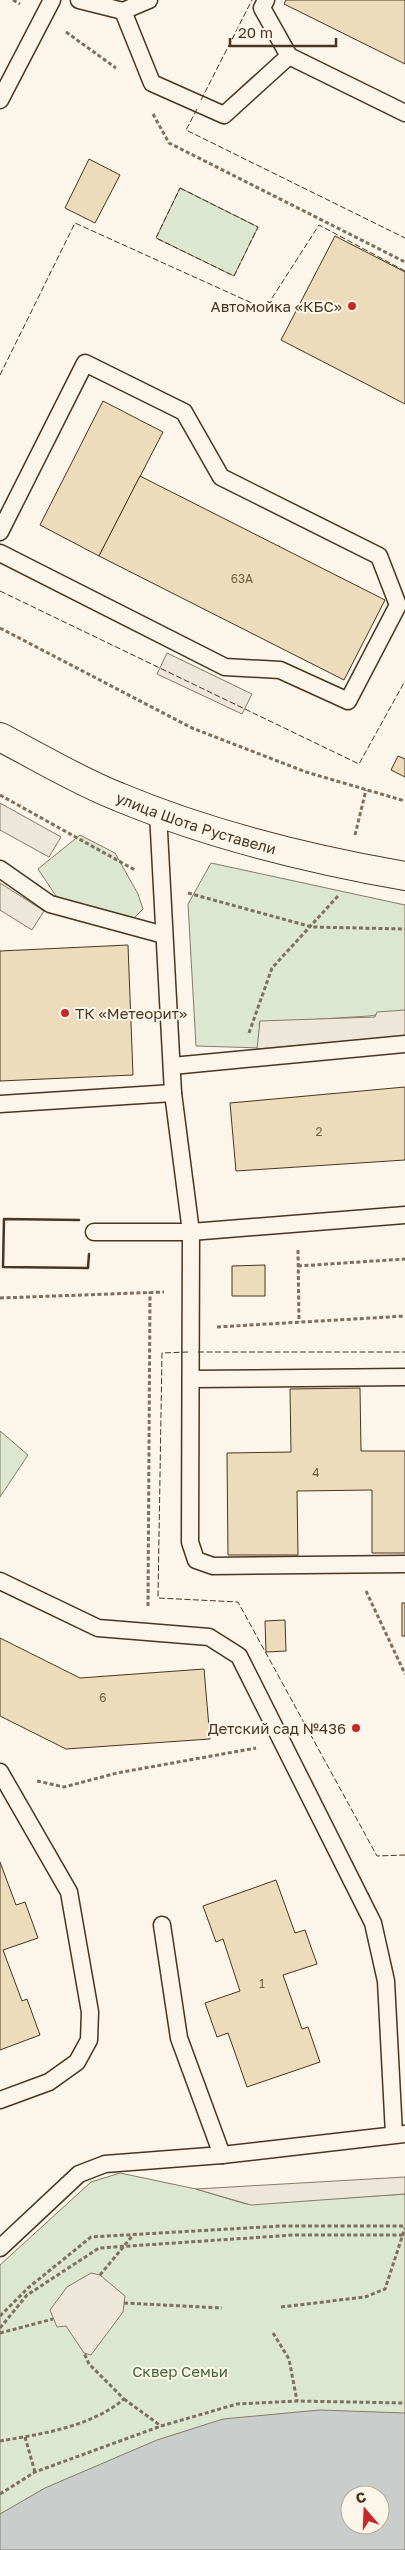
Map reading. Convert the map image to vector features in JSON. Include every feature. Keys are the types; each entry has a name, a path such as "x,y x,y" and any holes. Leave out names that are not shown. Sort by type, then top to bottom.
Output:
{"street":[{"name":"улица Шота Руставели","path":"0,737 117,796 158,813 260,844 348,866 405,876"}],"lane":[{"path":"0,100 52,0"},
{"path":"79,0 123,12 149,0"},
{"path":"266,0 262,8 289,56 405,113"},
{"path":"123,12 152,83 224,115 289,56"},
{"path":"0,532 84,364 184,412 222,477 379,556 398,604 348,701 280,670 225,667 0,553"},
{"path":"158,813 173,1093 191,1232 190,1542 196,1560 213,1566 405,1564"},
{"path":"0,869 50,904 164,935"},
{"path":"172,1066 405,1044"},
{"path":"0,1104 173,1093"},
{"path":"94,1232 191,1232 405,1214"},
{"path":"192,1380 405,1377"},
{"path":"0,1581 98,1628 209,1637 239,1656 373,1922 386,1981 400,2134 222,2155 105,2164 79,2174 0,2248"},
{"path":"0,2100 49,2082 77,2062 89,2040 90,2012 69,1892 1,1774"},
{"path":"162,1925 179,2038 222,2155"}],"path":[{"path":"13,0 43,16 119,70"},
{"path":"152,112 169,143 405,262"},
{"path":"0,628 192,728 306,772 405,801"},
{"path":"240,1061 272,968 340,894 366,790"},
{"path":"0,795 162,885 312,926 405,930"},
{"path":"298,1222 299,1322"},
{"path":"298,1266 405,1259"},
{"path":"0,1298 192,1291"},
{"path":"148,1632 150,1292"},
{"path":"192,1328 405,1316"},
{"path":"353,1565 405,1674"},
{"path":"1,1774 64,1787 116,1774 282,1744"},
{"path":"0,2316 28,2288 91,2237 281,2226 405,2227 404,2235 385,2288 365,2297 281,2307"},
{"path":"100,2275 126,2246 134,2234"},
{"path":"0,2328 27,2295 99,2248 294,2235 404,2235"},
{"path":"124,2303 222,2308"},
{"path":"0,2333 53,2319"},
{"path":"273,2333 289,2358 297,2401"},
{"path":"84,2353 89,2364 124,2399 161,2426"},
{"path":"0,2441 25,2437 92,2420 109,2412 124,2399"},
{"path":"0,2494 35,2472 161,2426 237,2404 297,2401 405,2403"},
{"path":"25,2437 35,2472"}],"green space":[{"path":"180,188 258,227 234,276 156,238"},
{"path":"80,835 115,853 138,894 143,909 134,918 124,919 62,905 38,869"},
{"path":"211,863 405,905 405,1011 369,1016 259,1023 262,1048 196,1046 188,904"},
{"path":"0,1431 28,1455 0,1497"},
{"name":"Сквер Семьи","path":"120,2173 196,2189 246,2204 405,2194 405,2550 0,2550 0,2265 91,2182"}],"shaded area":[{"path":"167,653 252,694 242,714 157,674"},
{"path":"0,803 61,837 49,857 0,830"},
{"path":"0,883 44,911 32,930 0,910"},
{"path":"405,1010 405,1036 257,1049 260,1021 375,1017 377,1012"},
{"path":"405,2177 405,2194 251,2205 196,2189"},
{"path":"91,2273 100,2275 125,2296 123,2312 91,2355 84,2353 66,2326 57,2327 50,2310 67,2287"},
{"path":"320,2410 405,2413 405,2550 0,2550 0,2514 45,2488 157,2440 223,2419"}],"building":[{"path":"286,0 405,0 405,64 284,4"},
{"path":"89,159 120,175 95,223 65,208"},
{"name":"Автомойка «КБС»","path":"335,236 405,272 405,404 281,340"},
{"path":"103,401 163,432 99,556 40,525"},
{"path":"140,476 385,600 344,680 99,556"},
{"path":"398,756 405,759 405,777 391,770"},
{"name":"ТК «Метеорит»","path":"128,945 133,1075 0,1081 0,951"},
{"path":"405,1087 405,1160 236,1171 230,1103"},
{"path":"265,1265 265,1296 232,1296 232,1266"},
{"path":"360,1388 361,1451 405,1451 405,1553 372,1553 372,1490 297,1491 298,1555 228,1555 227,1453 291,1452 290,1389"},
{"path":"402,1603 405,1603 405,1636 402,1636"},
{"path":"285,1620 286,1651 266,1652 265,1621"},
{"path":"0,1638 80,1678 204,1669 210,1739 66,1749 0,1716"},
{"path":"0,1862 16,1905 25,1902 38,1938 3,1950 22,2001 27,1999 40,2035 0,2050"},
{"path":"276,1880 295,1933 305,1930 317,1964 283,1975 302,2029 308,2027 320,2062 247,2087 228,2033 217,2037 205,2003 240,1991 223,1939 216,1942 203,1906"}],"fence":[{"path":"201,100 252,0"},
{"path":"197,109 186,130 405,238"},
{"path":"180,188 258,227 234,276 156,238 180,188"},
{"path":"0,375 75,223 265,309 319,225 405,271"},
{"path":"0,591 359,764 405,681"},
{"path":"188,1352 162,1353 158,1598 238,1602 377,1856 405,1855"},
{"path":"198,1352 405,1352"}],"wall":[{"path":"79,1220 4,1219 3,1267 88,1268 89,1254"}],"place":[{"name":"Автомойка «КБС»","path":"352,306"},
{"name":"ТК «Метеорит»","path":"65,1013"},
{"name":"Детский сад №436","path":"356,1728"}]}
